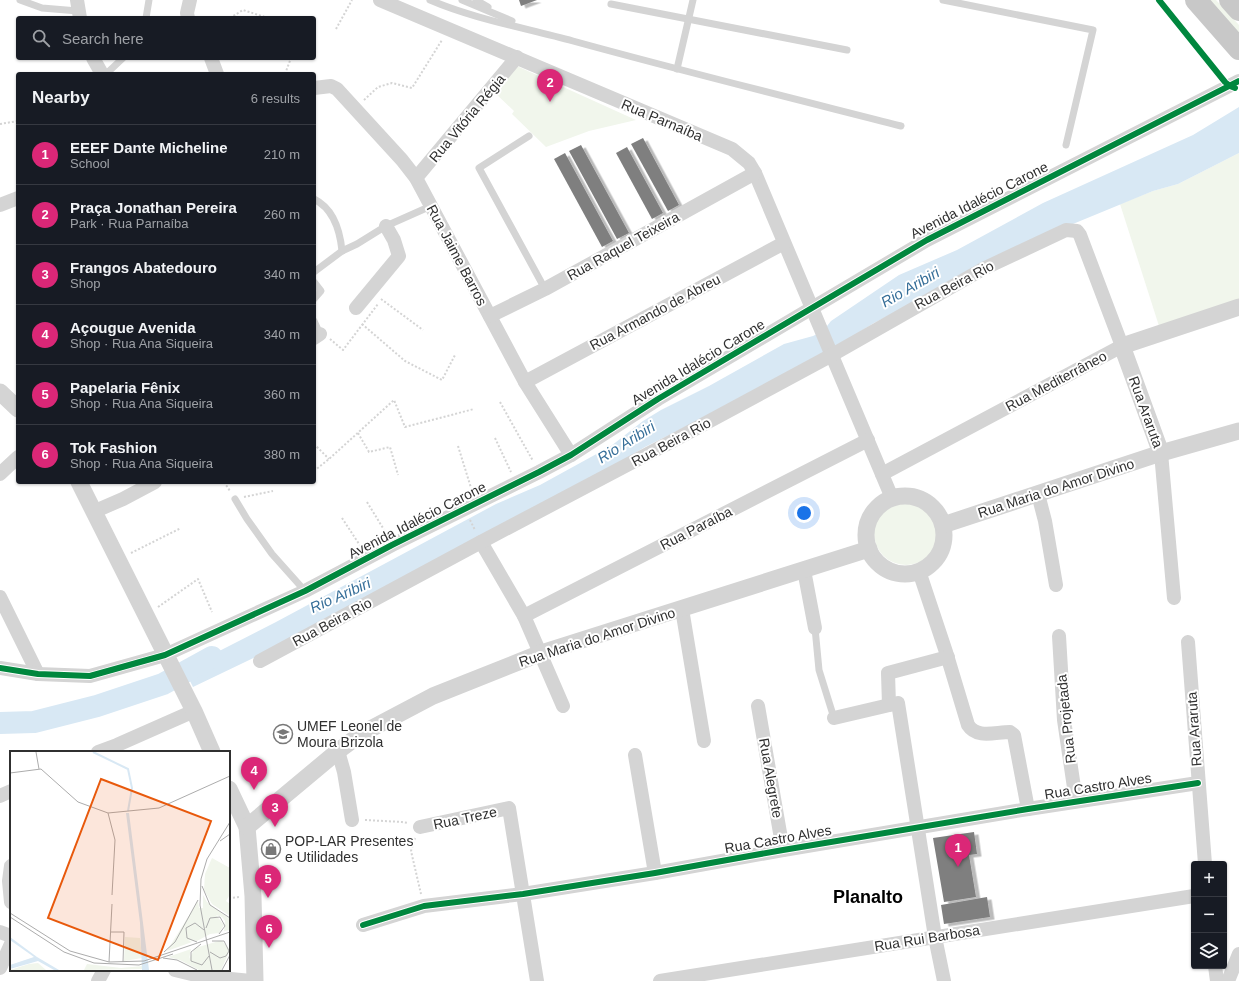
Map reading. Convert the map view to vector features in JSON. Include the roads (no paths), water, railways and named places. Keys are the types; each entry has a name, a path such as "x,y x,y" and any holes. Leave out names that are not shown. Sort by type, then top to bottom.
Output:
{"main road":[{"path":"1183,0 1233,42"},
{"path":"1196,0 1233,42"},
{"path":"1231,0 1239,10"}],"street":[{"path":"188,16 190,0"},
{"name":"Rua Parnaíba","path":"380,0 732,149 749,163 755,173 831,353"},
{"name":"Rua Vitória Régia","path":"416,178 517,57"},
{"path":"94,60 101,72"},
{"path":"212,60 216,72"},
{"name":"Avenida Idalécio Carone","path":"0,668 38,674 90,676 169,662 392,545 472,509 571,455 658,399 927,240 1239,81"},
{"name":"Rua Jaime Barros","path":"316,88 327,86 334,87 402,160 416,178 525,382 571,455"},
{"name":"Rua Raquel Teixeira","path":"490,316 545,288 755,173"},
{"path":"0,205 16,199"},
{"path":"356,308 399,256 394,240 386,226"},
{"name":"Rua Beira Rio","path":"260,661 479,537 680,437 983,269 1066,230 1077,231 1080,235"},
{"name":"Rua Araruta","path":"1080,235 1161,453 1174,598"},
{"name":"Rua Armando de Abreu","path":"525,382 784,242"},
{"name":"Rua Mediterrâneo","path":"882,474 1122,346 1239,307"},
{"path":"831,353 892,498"},
{"path":"0,392 16,407"},
{"name":"Rua Maria do Amor Divino","path":"943,525 1161,453 1239,432"},
{"name":"Rua Paraíba","path":"524,616 868,440"},
{"path":"0,474 16,459"},
{"path":"80,484 194,711 212,751"},
{"path":"93,512 123,499 151,484"},
{"path":"1038,494 1045,521 1056,584"},
{"path":"906,495 920,498 937,512 943,525 944,539 940,553 932,564 919,571 904,574 890,570 877,562 869,549 866,534 870,518 878,506 892,498 906,495"},
{"path":"479,537 524,616 563,706"},
{"name":"Rua Maria do Amor Divino","path":"247,827 338,751 361,734 433,696 541,653 869,549"},
{"path":"804,570 815,628"},
{"path":"919,571 948,657 966,721 973,731 981,734 1010,732 1014,735 1028,809"},
{"path":"0,597 38,674"},
{"path":"682,609 704,741"},
{"name":"Rua Projetada","path":"1059,636 1064,720 1076,801"},
{"name":"Rua Araruta","path":"1188,642 1205,861"},
{"path":"889,705 888,673 948,657"},
{"path":"834,718 898,703 935,937 944,981"},
{"name":"Rua Alegrete","path":"758,706 783,850"},
{"path":"101,751 194,711"},
{"path":"338,751 344,772 352,820"},
{"path":"635,755 655,873"},
{"name":"Rua Castro Alves","path":"363,925 424,906 523,894 1076,801 1198,783"},
{"path":"0,796 10,791"},
{"path":"230,791 247,827 253,896 255,981"},
{"name":"Rua Treze","path":"420,827 509,808 523,894"},
{"path":"10,873 10,891"},
{"path":"523,894 537,981"},
{"name":"Rua Rui Barbosa","path":"660,981 1191,896"},
{"path":"0,932 10,936"},
{"path":"0,968 10,946"},
{"path":"1228,981 1239,954"},
{"path":"1215,969 1217,981"},
{"path":"98,981 103,971"},
{"path":"178,971 198,978 251,981"}],"lane":[{"path":"20,0 42,8 78,10"},
{"path":"146,16 149,0"},
{"path":"430,0 453,10 901,126"},
{"path":"462,0 535,30"},
{"path":"476,0 535,30"},
{"path":"677,69 693,0"},
{"path":"943,0 1093,30 1066,145"},
{"path":"611,4 847,50"},
{"path":"108,72 121,60"},
{"path":"529,136 479,168 545,288"},
{"path":"316,200 325,206 332,216 339,232 342,250"},
{"path":"316,270 342,250 358,244 386,226 431,206"},
{"path":"316,285 320,292 316,297"},
{"path":"235,499 247,519 272,554 305,591"},
{"path":"815,628 819,670 834,718"}],"water":[{"name":"Rio Aribiri","path":"1239,107 1239,153 1178,184 1153,191 1051,233 874,323 843,342 693,423 645,447 613,466 293,639 193,687 184,669 276,622 496,504 540,485 611,446 643,421 661,410 709,386 784,344 813,336 823,331 831,321 899,275 957,250 1043,203 1193,135"}],"waterway":[{"name":"Rio Aribiri","path":"0,723 34,722 97,706 163,684 212,657"}],"place":[{"name":"Praça Jonathan Pereira","path":"550,102"},
{"name":"UMEF Leonel de Moura Brizola","path":"283,734"},
{"name":"Açougue Avenida","path":"254,790"},
{"name":"Frangos Abatedouro","path":"275,827"},
{"name":"POP-LAR Presentes e Utilidades","path":"271,849"},
{"name":"EEEF Dante Micheline","path":"958,867"},
{"name":"Papelaria Fênix","path":"268,898"},
{"name":"Tok Fashion","path":"269,948"}],"district":[{"name":"Planalto","path":"868,897"}]}
